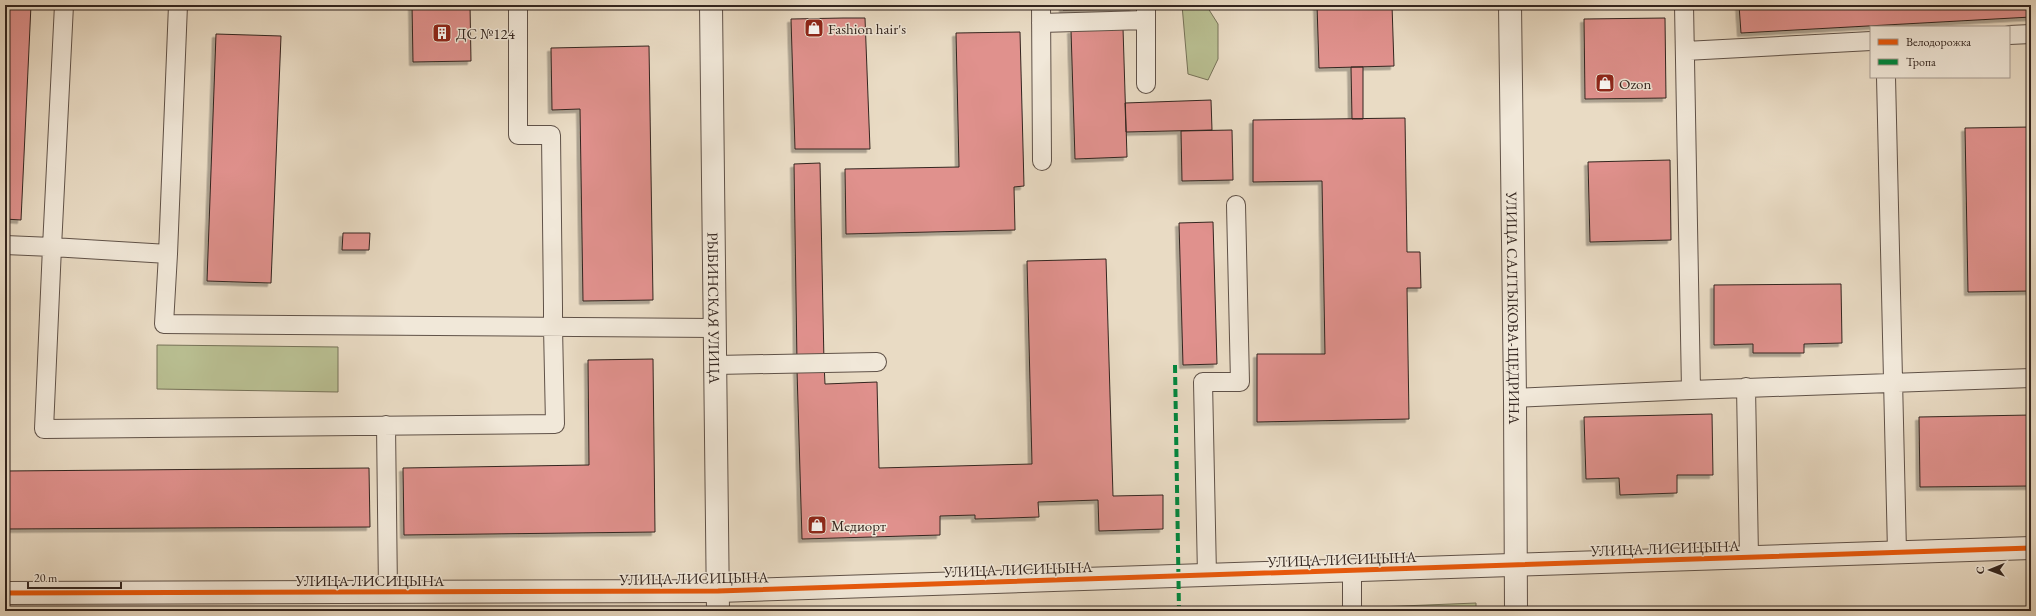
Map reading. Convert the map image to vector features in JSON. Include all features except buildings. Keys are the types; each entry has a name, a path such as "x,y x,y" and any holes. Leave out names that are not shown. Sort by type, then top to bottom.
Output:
{"street":[{"name":"РЫБИНСКАЯ УЛИЦА","path":"711,5 718,601"},
{"name":"УЛИЦА САЛТЫКОВА-ЩЕДРИНА","path":"1510,5 1516,611"},
{"name":"УЛИЦА ЛИСИЦЫНА","path":"5,593 388,592 718,601 1207,575 2031,548"}],"lane":[{"path":"64,5 44,429 555,424 550,135 518,135 518,5"},
{"path":"178,5 164,324 715,328"},
{"path":"1041,5 1042,161"},
{"path":"1684,5 1691,390"},
{"path":"1041,23 1146,12 1146,84"},
{"path":"2010,35 2031,34"},
{"path":"1685,51 1870,42"},
{"path":"1886,78 1897,552"},
{"path":"1207,575 1203,382 1240,382 1236,205"},
{"path":"5,246 52,247 168,254"},
{"path":"716,365 877,362"},
{"path":"1515,398 1746,387 1893,384 2031,378"},
{"path":"1746,387 1749,557"},
{"path":"386,425 388,592"},
{"path":"1352,570 1352,611"}],"green space":[{"path":"1182,5 1206,5 1218,24 1218,59 1208,80 1188,74"},
{"path":"157,345 338,347 338,392 157,389"},
{"path":"1476,603 1476,611 1377,611 1377,607"}],"marked path":[{"path":"1175,365 1179,611"}],"cycle path":[{"path":"5,593 718,591 2031,548"}],"place":[{"name":"Fashion hair's","path":"814,28"},
{"name":"ДС №124","path":"442,33"},
{"name":"Ozon","path":"1605,83"},
{"name":"Медиорт","path":"817,525"}]}
